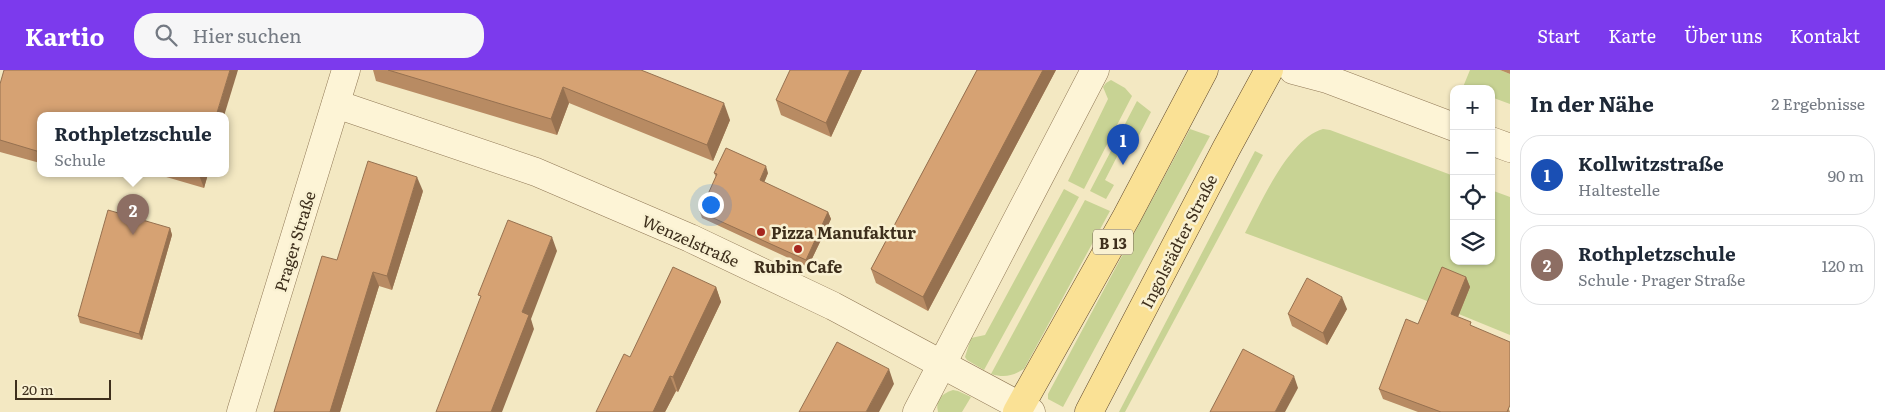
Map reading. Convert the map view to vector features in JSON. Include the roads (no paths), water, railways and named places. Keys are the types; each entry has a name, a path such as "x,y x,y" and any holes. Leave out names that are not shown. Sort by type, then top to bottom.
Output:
{"main road":[{"name":"B 13","path":"1023,410 1204,70"},
{"name":"Ingolstädter Straße","path":"1089,412 1269,70"}],"street":[{"name":"Prager Straße","path":"241,412 346,70"},
{"path":"918,412 1095,70"},
{"path":"1293,70 1328,79 1450,125"},
{"name":"Wenzelstraße","path":"336,104 536,172 644,219 833,306 943,364 1023,410"},
{"path":"1495,142 1510,148"}],"place":[{"name":"Kollwitzstraße","path":"1123,165"},
{"name":"Pizza Manufaktur","path":"761,232"},
{"name":"Rothpletzschule","path":"133,235"},
{"name":"Rubin Cafe","path":"798,249"}]}
